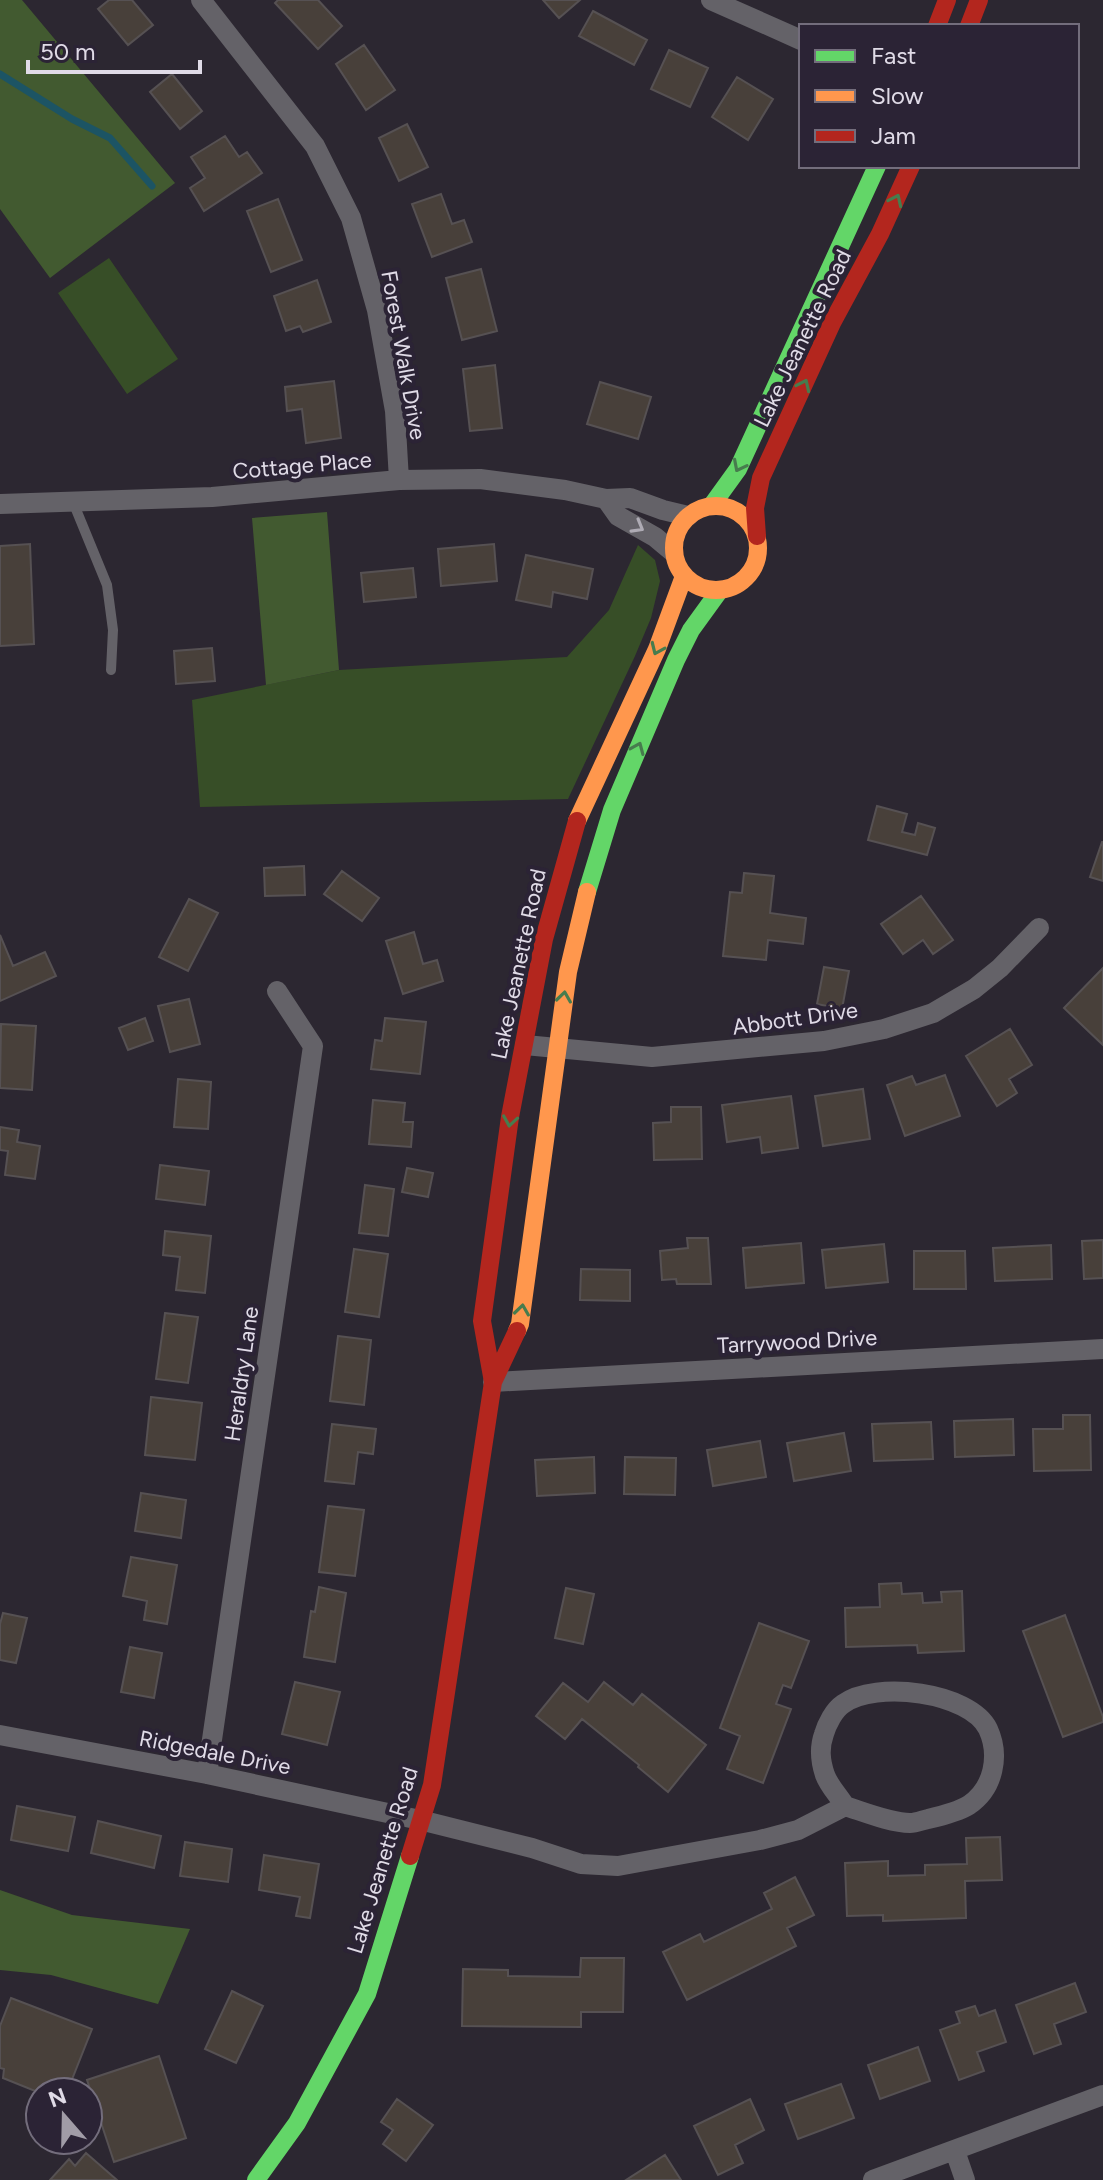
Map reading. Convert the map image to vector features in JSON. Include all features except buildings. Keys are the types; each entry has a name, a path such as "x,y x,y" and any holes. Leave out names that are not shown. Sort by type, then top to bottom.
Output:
{"street":[{"name":"Forest Walk Drive","path":"201,0 315,146 351,218 377,310 395,411 399,480"},
{"path":"711,0 799,39"},
{"path":"938,24 947,0"},
{"path":"970,24 979,0"},
{"name":"Lake Jeanette Road","path":"712,505 738,469 876,168"},
{"name":"Lake Jeanette Road","path":"757,536 755,508 761,478 832,323 880,234 910,168"},
{"name":"Cottage Place","path":"0,504 212,497 399,480 480,479 565,490 606,499 630,498 688,516"},
{"name":"Cottage Place","path":"606,499 618,516 635,524 673,552"},
{"path":"712,505 740,513 751,523 757,536 755,565 735,586 720,590 707,590 694,585 676,565 673,552 679,526 699,509 712,505"},
{"name":"Lake Jeanette Road","path":"493,1382 482,1321 510,1117 544,939 578,818 657,649 684,576"},
{"name":"Lake Jeanette Road","path":"256,2180 297,2123 367,1994 432,1785 493,1382 520,1324 569,968 588,888 612,810 681,650 691,630 720,590"},
{"name":"Abbott Drive","path":"525,1045 652,1057 824,1041 884,1029 933,1013 974,989 1000,968 1039,928"},
{"name":"Heraldry Lane","path":"207,1774 313,1046 277,991"},
{"name":"Tarrywood Drive","path":"493,1382 1103,1349"},
{"path":"905,1691 948,1700 976,1713 986,1725 994,1743 995,1766 985,1789 969,1805 938,1817 910,1823 845,1806 826,1777 819,1748 827,1723 843,1704 869,1693 905,1691"},
{"name":"Ridgedale Drive","path":"0,1735 207,1774 420,1820 532,1848 581,1864 618,1866 760,1840 798,1830 845,1806"},
{"path":"873,2180 1103,2095"},
{"path":"955,2151 965,2180"}],"lane":[{"path":"73,502 107,585 113,630 111,670"}],"green space":[{"path":"0,0 22,0 175,183 50,278 0,209"},
{"path":"109,258 178,359 127,394 58,293"},
{"path":"327,512 339,670 266,685 252,518"},
{"path":"638,545 655,560 660,581 651,618 568,799 200,807 192,700 339,670 567,657 609,610"},
{"path":"0,1890 72,1915 190,1929 158,2004 51,1975 0,1970"}],"waterway":[{"path":"0,74 72,119 110,138 152,186"}],"traffic: fast":[{"path":"712,505 738,469 876,168"},
{"path":"587,892 612,810 676,660 691,630 720,590"},
{"path":"256,2180 297,2123 367,1994 410,1856"}],"traffic: slow":[{"path":"708,506 724,506 740,513 751,524 758,548 755,564 746,578 724,590 708,590 692,583 681,572 674,556 674,540 681,524 692,513 708,506"},
{"path":"577,821 657,649 684,576"},
{"path":"517,1331 568,972 587,892"}],"traffic: jam":[{"path":"938,24 947,0"},
{"path":"970,24 979,0"},
{"path":"757,536 755,508 761,478 832,323 880,234 910,168"},
{"path":"493,1382 482,1321 510,1117 544,939 577,821"},
{"path":"410,1856 432,1785 493,1382 517,1331"}]}
